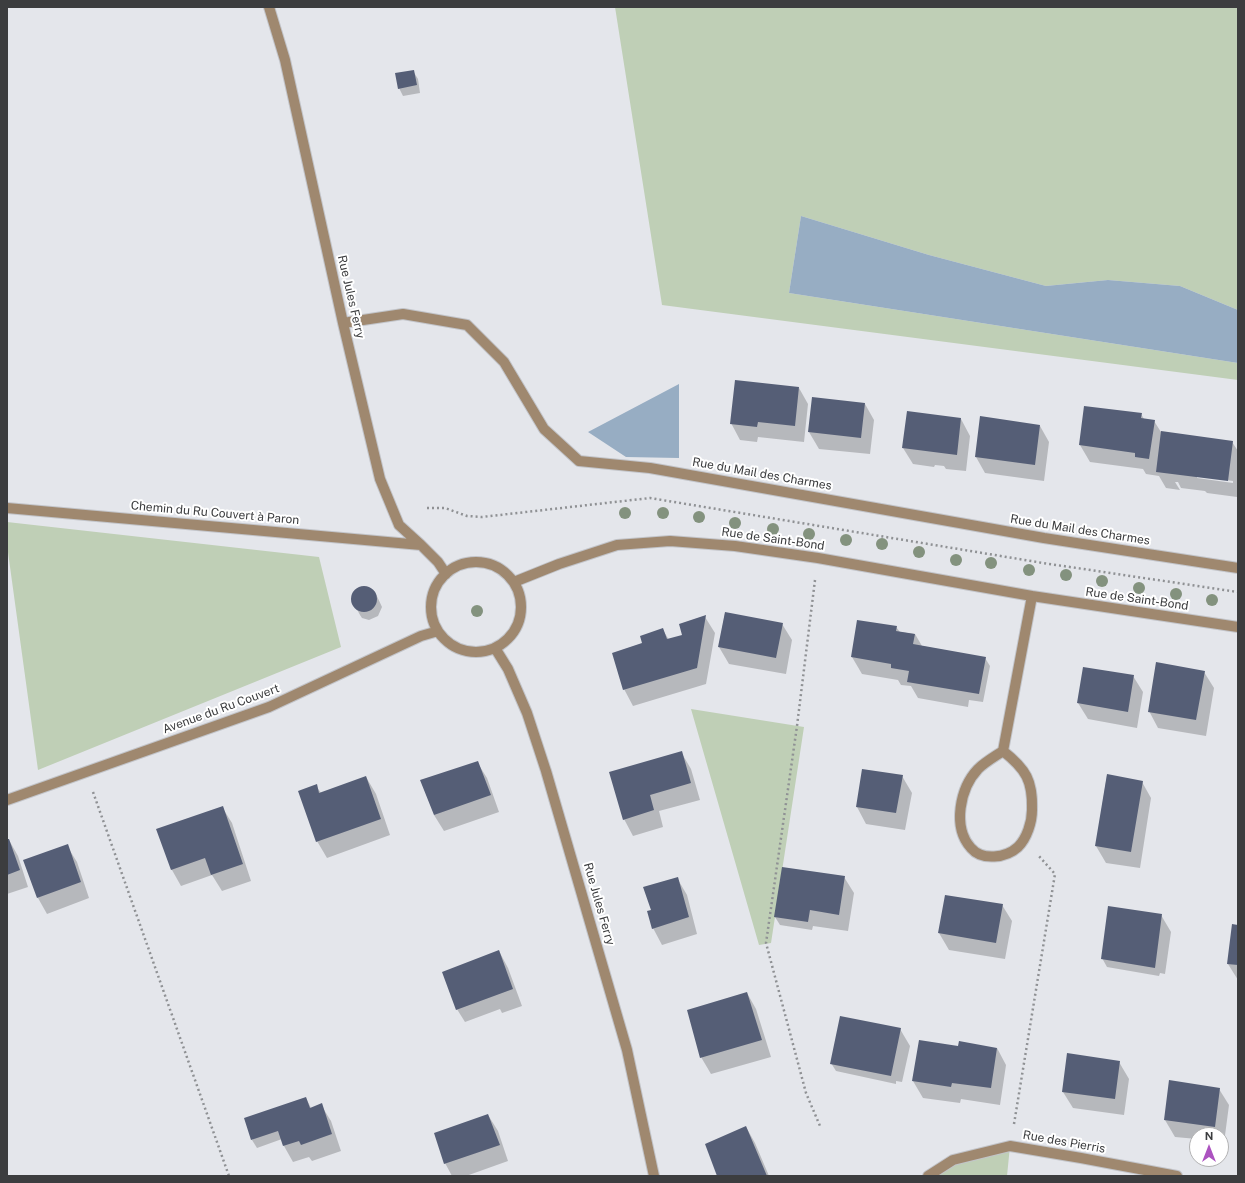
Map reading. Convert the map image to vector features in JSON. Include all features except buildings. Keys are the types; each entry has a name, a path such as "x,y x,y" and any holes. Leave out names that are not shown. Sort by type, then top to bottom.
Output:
{"street":[{"name":"Rue Jules Ferry","path":"269,7 285,60 343,323 380,480 399,526 438,562 446,574"},
{"name":"Rue du Mail des Charmes","path":"343,323 403,314 467,325 504,362 544,429 579,461 650,468 1044,538 1238,568"},
{"name":"Chemin du Ru Couvert à Paron","path":"7,508 421,545"},
{"name":"Rue de Saint-Bond","path":"514,582 559,564 617,545 670,542 735,546 818,558 1032,596 1238,627"},
{"path":"474,562 490,564 504,571 514,582 520,596 521,612 517,627 508,639 495,648 483,652 470,652 457,648 447,641 438,631 433,620 431,608 432,595 437,583 446,574 459,565 474,562"},
{"path":"1002,751 1017,762 1028,778 1033,800 1032,816 1028,831 1018,847 1003,855 980,855 971,848 965,839 961,827 960,810 964,792 970,780 978,769 1002,751 1032,596"},
{"name":"Avenue du Ru Couvert","path":"7,800 269,707 421,636 438,631"},
{"name":"Rue Jules Ferry","path":"495,648 508,669 527,713 546,771 627,1050 654,1176"},
{"name":"Rue des Pierris","path":"928,1176 953,1160 1010,1146 1176,1176"}],"path":[{"path":"427,508 445,508 467,516 482,517 650,498 1043,563 1238,592"},
{"path":"818,558 797,726 766,943 806,1092 820,1126"},
{"path":"86,772 229,1176"},
{"path":"1010,1146 1055,874 1024,837"}],"green space":[{"path":"615,7 1238,7 1238,310 1180,286 1108,280 1046,286 929,255 801,216 789,293 1238,363 1238,380 662,305"},
{"path":"7,522 319,557 341,647 38,770 7,545"},
{"path":"691,709 804,727 771,943 759,945"},
{"path":"1010,1146 1007,1176 928,1176 953,1160"}],"water":[{"path":"801,216 929,255 1046,286 1108,280 1180,286 1238,310 1238,363 789,293"},
{"path":"679,384 679,458 626,457 588,432"}]}
